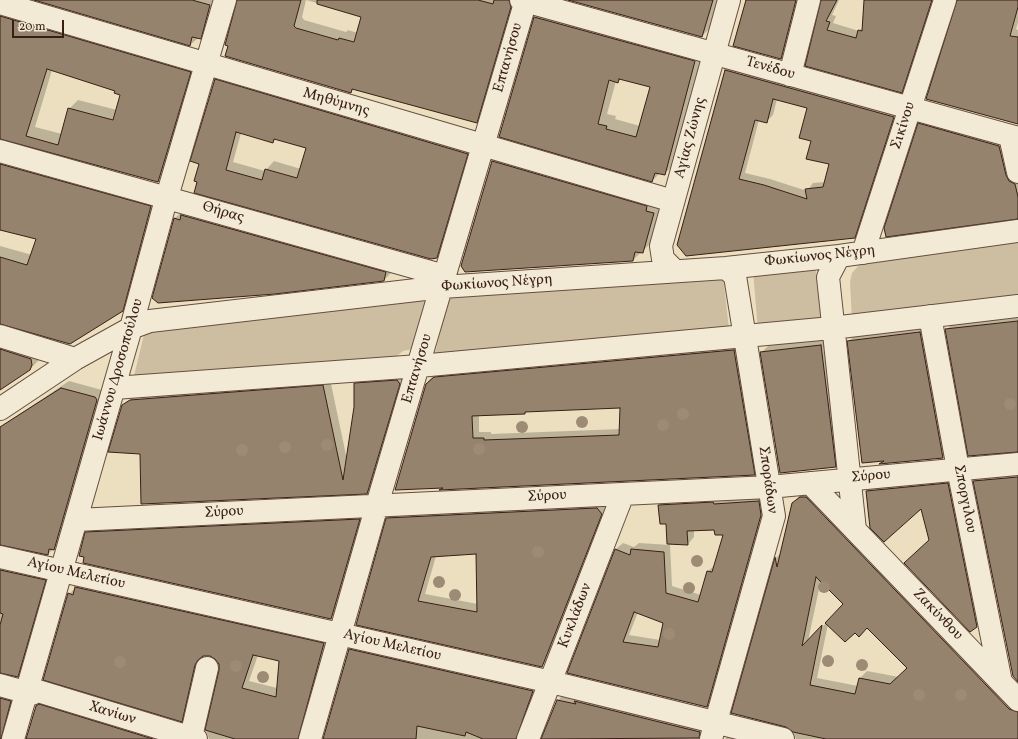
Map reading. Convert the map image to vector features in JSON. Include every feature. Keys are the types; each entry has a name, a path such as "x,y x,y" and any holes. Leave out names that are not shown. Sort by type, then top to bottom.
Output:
{"street":[{"name":"Ιωάννου Δροσοπούλου","path":"13,739 29,692 61,571 225,0"},
{"name":"Τενέδου","path":"524,0 1014,137"},
{"name":"Επτανήσου","path":"310,739 377,505 444,282 524,0"},
{"name":"Αγίας Ζώνης","path":"675,271 663,259 661,246 729,0"},
{"path":"790,75 809,0"},
{"name":"Σικίνου","path":"863,253 945,0"},
{"name":"Μηθύμνης","path":"0,3 206,65 673,201"},
{"path":"1014,137 1018,172"},
{"name":"Θήρας","path":"0,151 167,198 444,282"},
{"name":"Φωκίωνος Νέγρη","path":"0,409 75,359 131,328 150,321 444,282 726,268 863,253 1018,231"},
{"path":"839,256 828,277 832,328 855,530"},
{"name":"Σποράδων","path":"714,732 774,516 735,276 726,268"},
{"path":"114,388 419,366 832,328 1018,306"},
{"name":"Σποργιλου","path":"930,316 958,469 1001,682"},
{"path":"0,336 75,359"},
{"name":"Σύρου","path":"76,520 769,487 1018,464"},
{"name":"Ζακύνθου","path":"810,483 1018,700"},
{"name":"Κυκλάδων","path":"528,739 623,494"},
{"name":"Αγίου Μελετίου","path":"0,557 551,682 714,732 783,739"},
{"path":"193,738 208,668"},
{"name":"Χανίων","path":"0,685 29,692 163,734 193,738"}],"shaded area":[{"path":"1018,238 1018,300 852,321 850,282 852,273 859,265 874,256"},
{"path":"815,264 822,325 758,331 753,271"},
{"path":"723,276 729,329 434,357 450,294"},
{"path":"431,293 413,349 403,351 393,359 133,380 147,322"}],"building":[{"path":"34,0 192,0 210,5 201,39 192,37 190,46"},
{"path":"237,0 301,0 294,26 296,28 338,40 339,38 354,42 361,17 317,4 317,0 478,0 493,4 494,0 509,0 511,7 477,123 352,89 351,93 225,56 228,46 225,45"},
{"path":"568,0 713,0 702,37"},
{"path":"746,0 796,0 781,59 733,46"},
{"path":"821,0 837,0 826,21 830,22 827,30 856,38 858,30 862,31 864,0 932,0 902,93 805,66"},
{"path":"957,0 1018,0 1018,7 1010,36 1018,37 1018,124 926,99"},
{"path":"0,16 191,72 158,182 0,139","holes":["47,69 115,91 114,93 120,95 113,120 68,108 58,145 26,136"]},
{"path":"534,17 695,61 665,175 655,173 652,182 499,137","holes":["619,79 650,87 636,137 606,129 607,126 598,124 609,80 618,83"]},
{"path":"725,70 894,117 855,238 686,256 677,245","holes":["773,99 807,108 799,138 811,141 806,159 829,164 823,187 805,189 807,199 764,185 739,179 755,120 767,123"]},
{"path":"215,79 468,154 437,258 431,259 194,193 197,182 194,181 199,164 190,161","holes":["236,132 273,143 274,139 306,148 297,178 265,169 262,180 226,170"]},
{"path":"918,123 999,146 1006,175 1009,181 1015,184 1018,197 1018,219 886,237 884,228"},
{"path":"492,161 647,206 646,211 654,213 643,253 635,252 633,261 465,272 461,266"},
{"path":"0,164 151,206 123,311 70,344 0,324 0,257 27,265 36,239 0,230"},
{"path":"181,215 386,272 384,281 275,294 158,303 152,298 174,218 180,220"},
{"path":"1018,321 1018,452 968,456 945,329"},
{"path":"920,332 943,458 879,464 884,461 862,463 847,341"},
{"path":"821,345 836,467 780,473 760,352"},
{"path":"0,349 31,359 32,365 30,370 0,390"},
{"path":"734,350 755,475 439,490 443,488 395,490 426,384 434,377","holes":["620,408 619,435 484,440 484,438 473,438 472,416"]},
{"path":"397,380 400,384 367,494 141,504 140,454 108,452 122,405 130,400 323,385 343,480 354,407 354,383"},
{"path":"61,388 95,397 97,400 54,550 49,549 48,555 0,545 0,427"},
{"path":"1018,477 1018,682 1013,676 973,481"},
{"path":"948,483 977,627 970,632 904,563 929,540 921,509 884,542 870,528 866,491"},
{"path":"800,497 806,497 1009,709 1018,712 1018,739 826,739 793,732 786,727 731,713 775,557 777,567 792,503","holes":["816,577 843,604 825,623 845,642 855,633 859,637 867,628 907,668 890,684 859,678 855,694 810,685 822,625 802,646"]},
{"path":"759,501 761,515 707,707 567,673 615,549 630,555 631,549 664,552 666,593 698,602 707,571 712,572 723,535 715,535 714,530 687,531 688,545 667,544 666,524 660,524 658,505 713,502 714,504","holes":["634,612 663,623 658,647 623,642"]},
{"path":"597,508 602,514 542,667 356,625 386,518","holes":["476,554 477,612 418,601 431,557"]},
{"path":"360,519 331,619 83,563 84,557 79,556 85,532"},
{"path":"0,570 46,580 18,677 0,673 0,625 3,614 0,613"},
{"path":"75,587 324,643 298,739 235,739 205,730 219,670 219,664 210,656 203,656 195,665 182,722 43,680 68,593 73,595","holes":["253,655 279,661 276,697 242,688"]},
{"path":"349,649 533,691 516,739 483,739 466,732 465,736 417,726 416,739 323,739"},
{"path":"0,698 11,701 1,739 0,739"},
{"path":"557,700 576,704 574,701 700,732 699,738 541,739"},
{"path":"39,704 153,739 26,739 36,706"}]}
